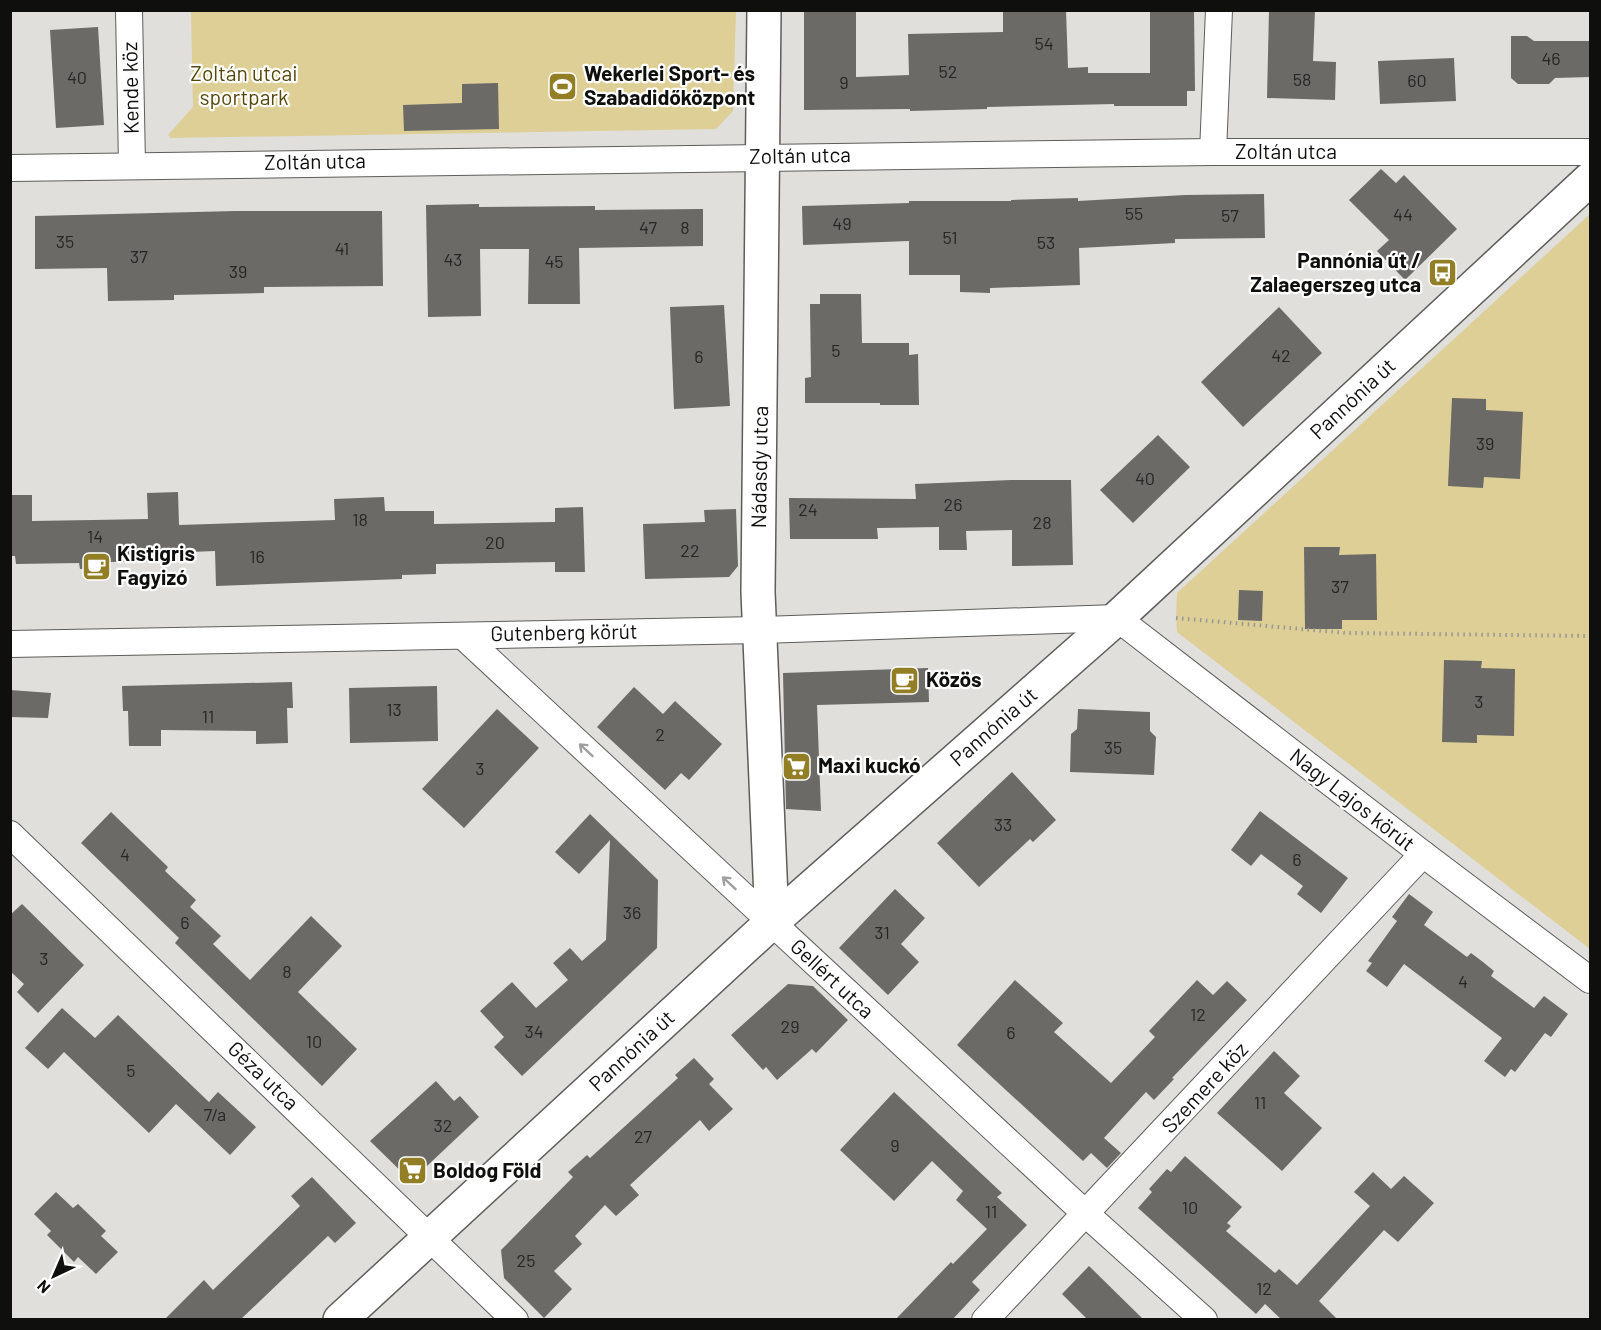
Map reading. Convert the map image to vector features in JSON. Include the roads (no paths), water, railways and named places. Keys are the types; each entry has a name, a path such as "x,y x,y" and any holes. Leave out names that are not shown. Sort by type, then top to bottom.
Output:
{"street":[{"name":"Kende köz","path":"129,10 132,165"},
{"name":"Nádasdy utca","path":"764,10 758,592 772,922"},
{"path":"1213,152 1220,10"},
{"name":"Zoltán utca","path":"10,168 1213,152 1590,152"},
{"name":"Pannónia út","path":"340,1320 772,922 1117,618 1590,179"},
{"name":"Gutenberg körút","path":"10,644 759,630 1117,618"},
{"name":"Nagy Lajos körút","path":"1117,618 1590,980"},
{"name":"Gellért utca","path":"464,636 1086,1214 1204,1320"},
{"name":"Géza utca","path":"10,834 515,1320"},
{"name":"Szemere köz","path":"985,1320 1423,854"}],"place":[{"name":"Wekerlei Sport- és Szabadidőközpont","path":"563,86"},
{"name":"Pannónia út / Zalaegerszeg utca","path":"1442,273"},
{"name":"Kistigris Fagyizó","path":"96,566"},
{"name":"Közös","path":"905,680"},
{"name":"Maxi kuckó","path":"797,766"},
{"name":"Boldog Föld","path":"412,1171"}],"park label":[{"name":"Zoltán utcai sportpark","path":"244,86"}]}
